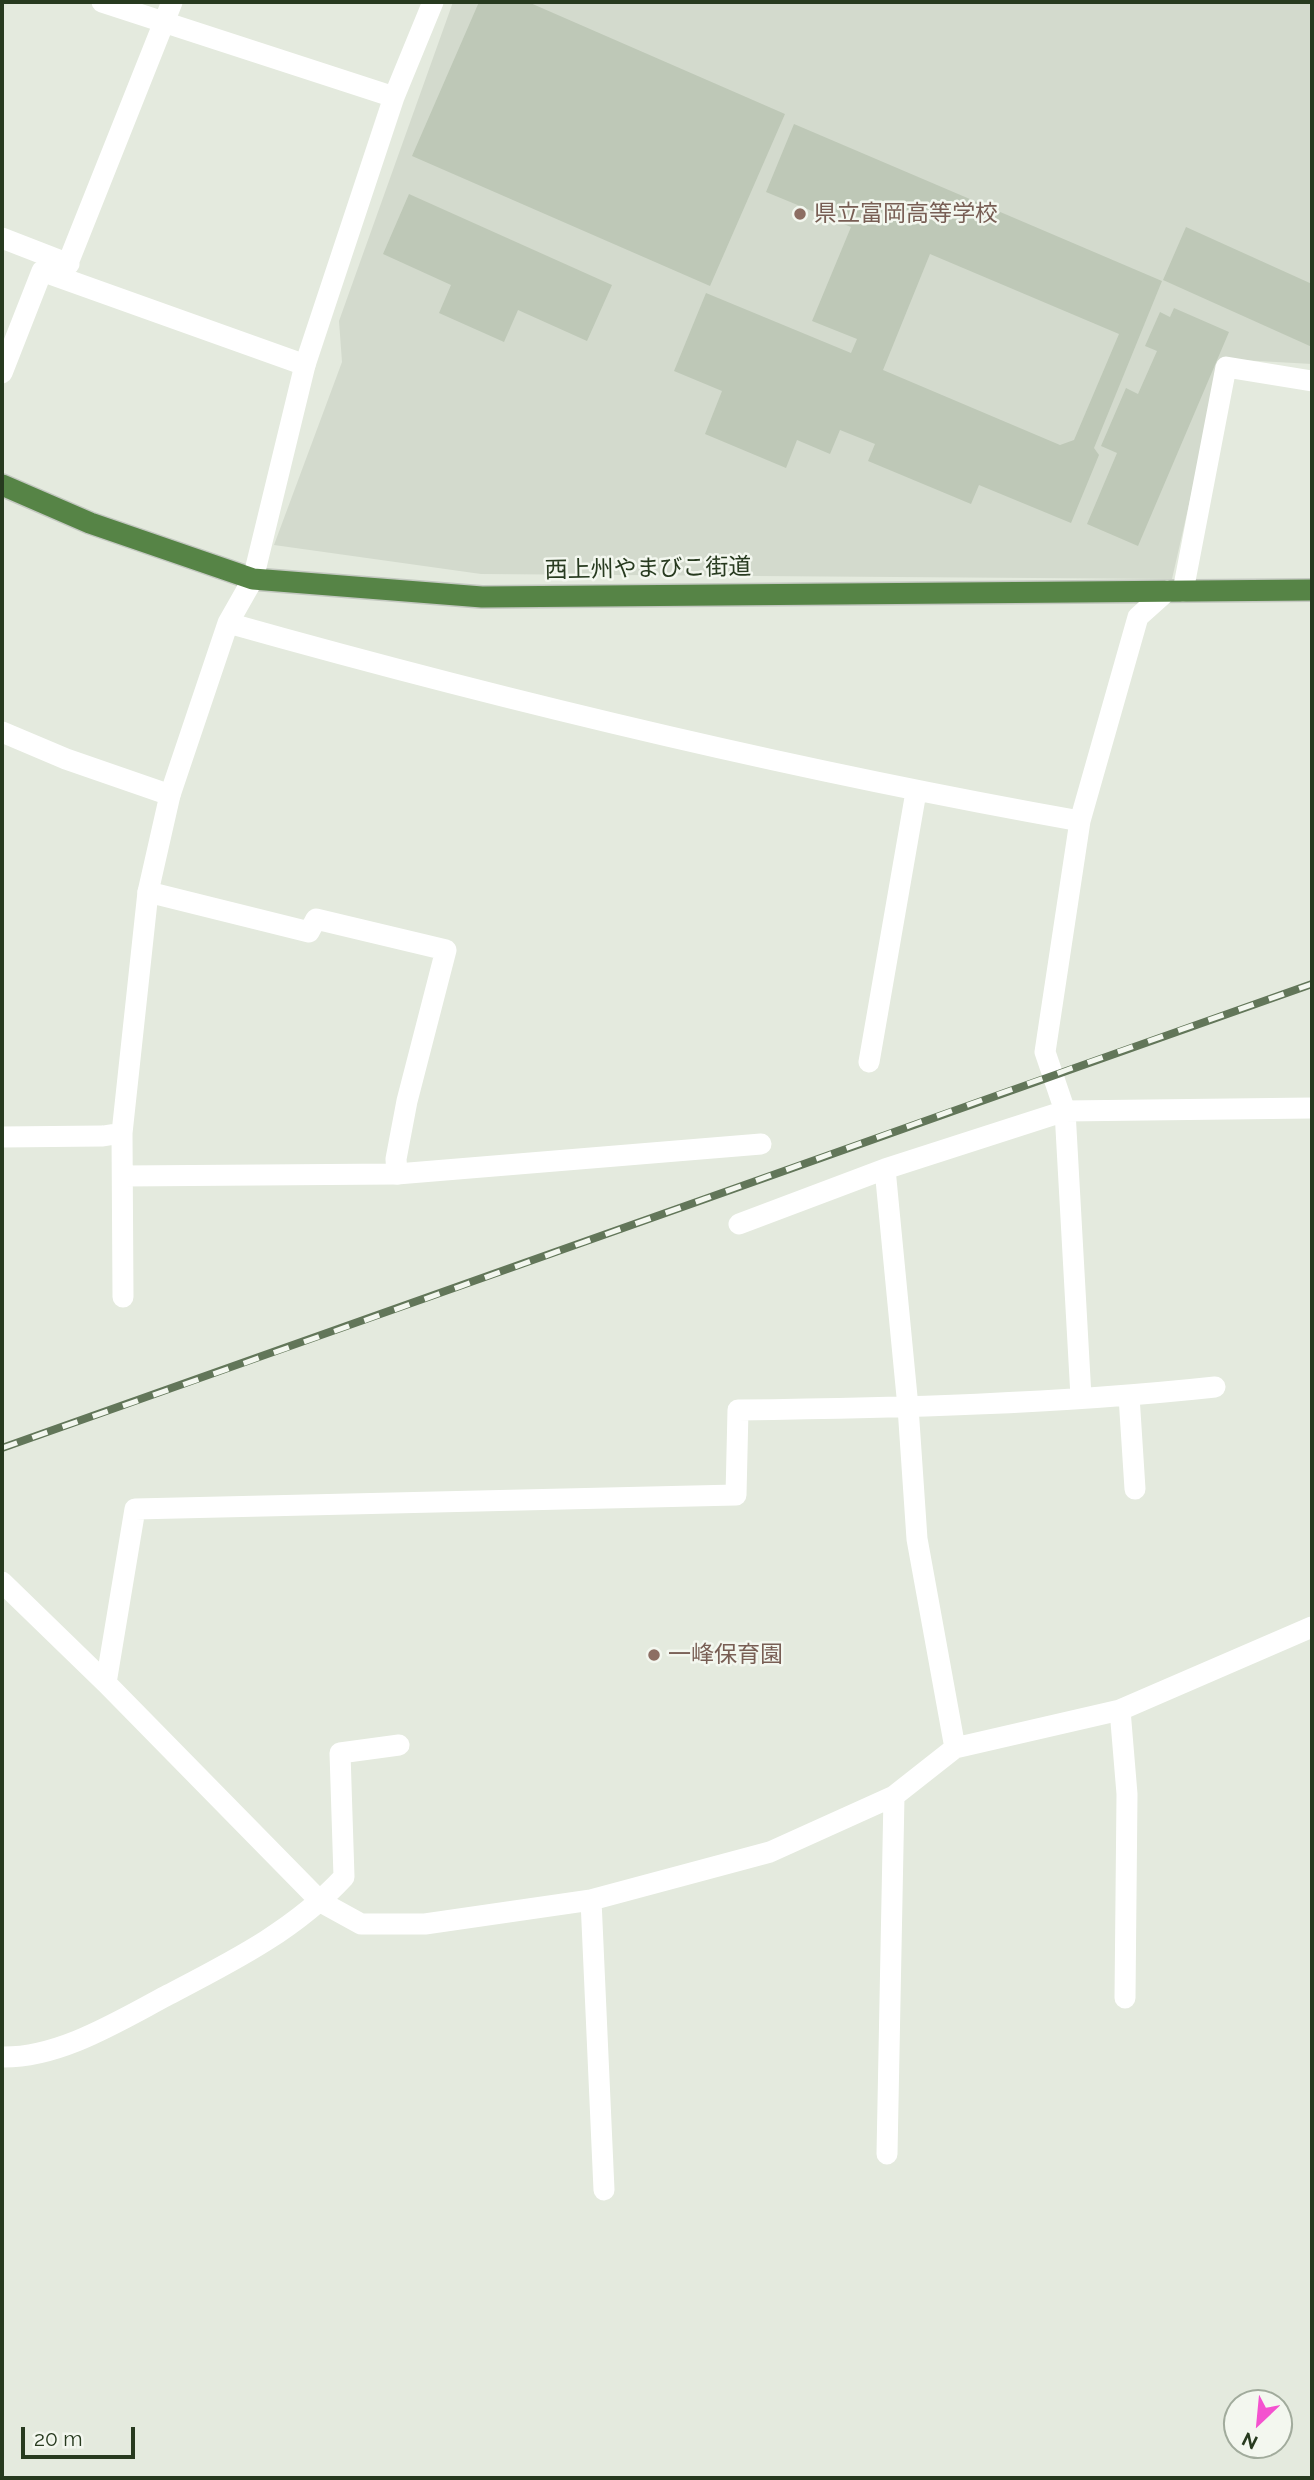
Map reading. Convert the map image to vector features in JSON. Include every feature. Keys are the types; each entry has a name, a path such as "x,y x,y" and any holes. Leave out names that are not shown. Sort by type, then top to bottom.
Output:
{"highway":[{"name":"西上州やまびこ街道","path":"2,485 90,523 253,579 482,597 1312,590"}],"street":[{"path":"102,2 394,97"},
{"path":"66,271 172,2"},
{"path":"123,1297 122,1133 148,892 170,795 228,623 253,579 305,365 394,97 433,2"},
{"path":"2,238 66,271 305,365"},
{"path":"2,373 42,271 66,271"},
{"path":"1081,1397 1065,1111 1045,1052 1080,821 1138,617 1175,591 1226,367 1312,381"},
{"path":"228,623 427,679 916,792 1080,821"},
{"path":"2,732 66,759 170,795"},
{"path":"869,1062 916,792"},
{"path":"148,892 309,932 316,919 446,950 407,1101 396,1159 397,1174"},
{"path":"739,1224 885,1170 1065,1111 1312,1108"},
{"path":"2,1136 103,1136 122,1133"},
{"path":"123,1176 397,1174 761,1144"},
{"path":"885,1170 908,1407 917,1539 955,1748"},
{"path":"106,1683 135,1509 736,1494 738,1410 908,1407 1129,1396 1214,1387"},
{"path":"1129,1396 1136,1489"},
{"path":"2,1582 106,1683 321,1902 360,1924 425,1924 591,1900 770,1852 894,1796 955,1748 1119,1710 1312,1627"},
{"path":"1119,1710 1127,1794 1125,1998"},
{"path":"2,2057 79,2042 265,1944 321,1902 344,1877 340,1753 400,1745"},
{"path":"887,2154 894,1796"},
{"path":"591,1900 604,2190"}],"shaded area":[{"path":"453,2 1312,2 1312,364 1222,359 1172,579 481,574 274,545 342,362 339,321"}],"building":[{"path":"479,2 528,2 785,114 710,286 412,156"},
{"path":"794,124 1162,281 1094,448 1099,455 1071,523 979,485 971,504 868,461 875,444 840,430 830,454 797,440 786,468 705,434 722,391 674,371 706,293 851,353 857,339 812,321 851,227 766,192","holes":["930,254 1119,334 1074,440 1060,445 883,370"]},
{"path":"409,194 612,285 587,341 518,310 504,342 439,313 451,285 383,254"},
{"path":"1186,227 1312,284 1312,347 1163,280"},
{"path":"1174,308 1229,332 1138,546 1087,524 1117,453 1101,446 1126,388 1138,394 1157,351 1145,346 1160,312 1170,317"}],"railway":[{"path":"2,1448 1312,984"}],"place":[{"name":"県立富岡高等学校","path":"800,214"},
{"name":"一峰保育園","path":"654,1655"}]}
